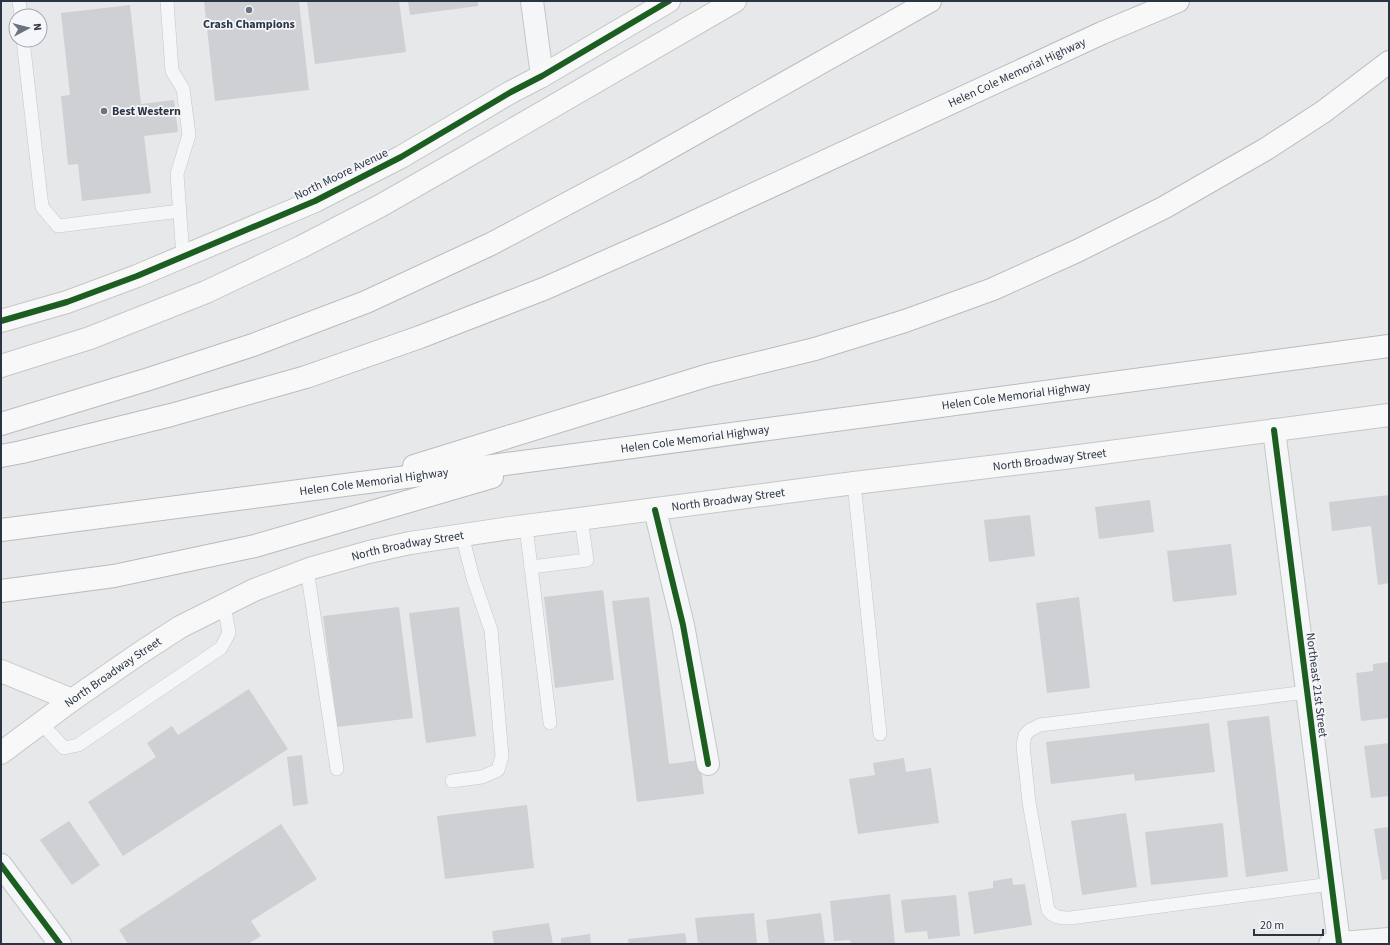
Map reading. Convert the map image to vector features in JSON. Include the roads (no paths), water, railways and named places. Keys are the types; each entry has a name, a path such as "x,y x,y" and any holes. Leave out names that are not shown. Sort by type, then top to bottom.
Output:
{"main road":[{"name":"North Moore Avenue","path":"1,321 67,302 137,276 315,201 401,157 669,1"},
{"path":"1,366 97,335 206,292 302,247 432,177 735,1"},
{"path":"1,424 148,380 252,345 366,302 491,244 634,168 930,1"},
{"name":"Helen Cole Memorial Highway","path":"1,456 170,415 306,376 420,337 539,291 684,226 1102,33 1178,1"},
{"path":"350,486 709,375 815,349 904,321 993,289 1078,251 1165,207 1266,149 1323,112 1381,68"},
{"name":"Helen Cole Memorial Highway","path":"1,530 350,486 568,455 1389,346"},
{"name":"North Broadway Street","path":"1,753 72,700 180,627 254,590 307,569 346,558 396,546 526,526 1389,415"},
{"path":"1,591 114,576 255,546 568,455"},
{"path":"1,671 72,700"}],"street":[{"path":"532,1 542,76"},
{"name":"Northeast 21st Street","path":"1274,430 1331,884 1335,943"},
{"path":"654,510 683,625 708,764"},
{"path":"1,865 60,944"},
{"path":"1335,943 1389,940"}],"lane":[{"path":"167,1 172,71 183,89 189,135 177,174 183,257"},
{"path":"24,48 42,207 58,226 180,211"},
{"path":"854,483 880,734"},
{"path":"531,567 587,560 581,519"},
{"path":"526,526 550,722"},
{"path":"452,781 482,777 498,770 502,756 491,630 473,578 462,535"},
{"path":"307,569 337,769"},
{"path":"41,723 64,748 78,745 221,648 230,633 224,605"},
{"path":"1307,692 1040,725 1025,735 1023,746 1029,802 1048,910 1054,916 1059,918 1070,918 1331,884"}],"place":[{"name":"Crash Champions","path":"249,10"},
{"name":"Best Western","path":"104,111"}]}
